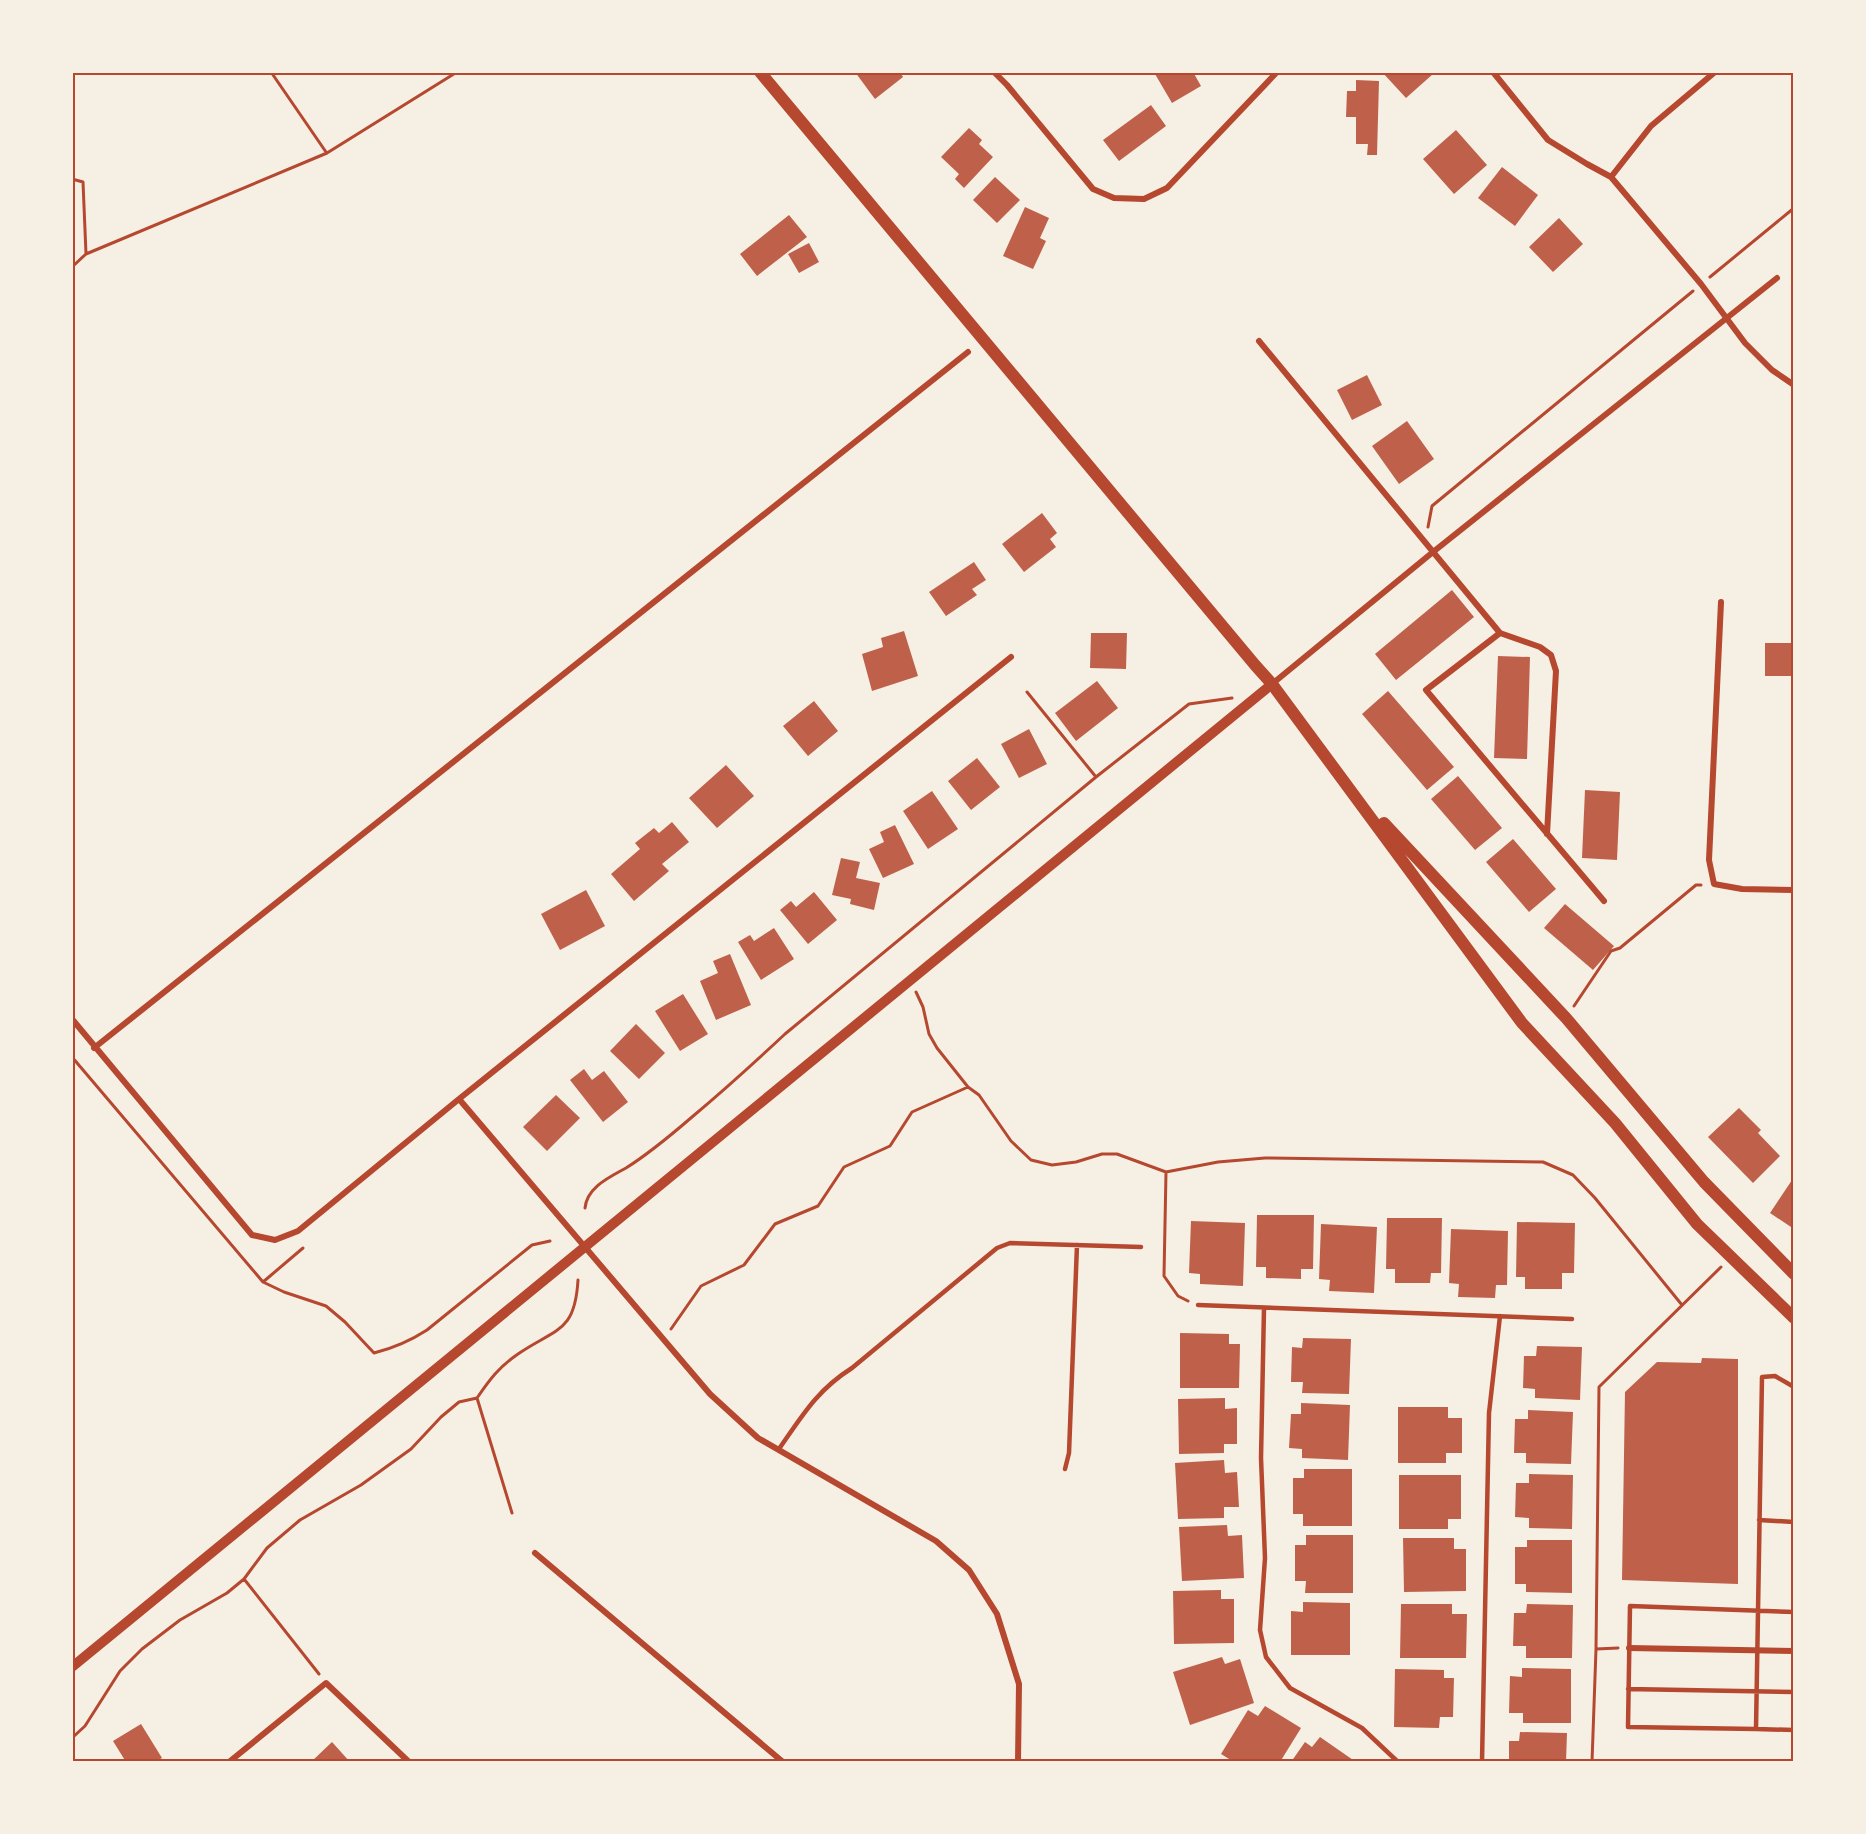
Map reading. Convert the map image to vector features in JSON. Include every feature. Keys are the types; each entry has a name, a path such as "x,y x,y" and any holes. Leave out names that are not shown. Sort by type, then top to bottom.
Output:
{"main road":[{"path":"760,72 1272,684 1522,1023 1615,1124 1697,1224 1794,1318"},
{"path":"1346,783 1566,1018 1704,1182 1794,1274"}],"street":[{"path":"994,72 1093,189 1114,198 1144,198 1167,188 1277,72"},
{"path":"1493,72 1548,140 1611,177 1701,284 1745,343 1772,370 1794,385"},
{"path":"1611,177 1651,126 1715,72"},
{"path":"72,1667 1433,552 1777,278"},
{"path":"1259,341 1500,633 1540,647 1551,655 1556,671 1547,834"},
{"path":"94,1048 968,352"},
{"path":"1721,602 1709,860 1714,884 1742,889 1794,890"},
{"path":"1500,633 1426,690 1604,901"},
{"path":"72,1019 252,1235 275,1240 298,1231 459,1099 1011,657"},
{"path":"459,1099 710,1394 758,1437 936,1541 969,1570 997,1614 1019,1684 1018,1762"},
{"path":"535,1553 783,1762"},
{"path":"1629,1647 1794,1650"},
{"path":"230,1762 326,1683 409,1762"}],"lane":[{"path":"779,1449 816,1396 833,1379 852,1368 997,1248 1010,1242 1141,1247"},
{"path":"1065,1469 1069,1453 1077,1245"},
{"path":"1197,1305 1572,1319"},
{"path":"1264,1308 1261,1458 1265,1558 1260,1630 1266,1657 1290,1688 1362,1728 1398,1762"},
{"path":"1482,1762 1489,1413 1500,1316"},
{"path":"1756,1729 1762,1377 1775,1376 1794,1387"},
{"path":"1759,1520 1794,1522"},
{"path":"1794,1612 1630,1606 1628,1689 1628,1727 1794,1730"},
{"path":"1628,1689 1794,1692"}],"path":[{"path":"271,72 327,153"},
{"path":"72,267 86,254 327,153 457,72"},
{"path":"72,179 83,182 86,254"},
{"path":"1432,506 1794,208"},
{"path":"1027,692 1096,777"},
{"path":"585,1208 585,1200 593,1190 649,1153 737,1079 784,1034 1096,777 1189,704 1238,696"},
{"path":"1566,1018 1611,951 1620,948 1696,885 1714,884"},
{"path":"910,980 923,1007 929,1034 937,1048 968,1087 979,1095 1011,1141 1031,1160 1052,1165 1076,1162 1102,1154 1117,1154 1167,1172 1218,1162 1265,1158 1543,1162 1573,1175 1595,1198 1682,1305"},
{"path":"671,1329 701,1286 744,1265 775,1224 818,1206 844,1167 890,1146 912,1112 968,1087"},
{"path":"1167,1172 1164,1276 1178,1296 1197,1305"},
{"path":"263,1282 303,1248"},
{"path":"1592,1762 1596,1649 1599,1387 1731,1257"},
{"path":"72,1738 85,1726 120,1671 141,1649 180,1620 227,1593 244,1579 267,1548 300,1520 361,1485 411,1449 441,1417 459,1402 477,1398 494,1373 518,1354 561,1329 571,1317 577,1302 578,1280"},
{"path":"477,1398 513,1514"},
{"path":"244,1579 326,1683"},
{"path":"1596,1649 1629,1647"}],"building":[{"path":"855,72 900,72 903,77 875,99"},
{"path":"1193,72 1201,86 1172,103 1155,74"},
{"path":"1382,72 1431,72 1433,74 1406,98"},
{"path":"1356,80 1379,81 1377,155 1367,155 1368,144 1356,144 1356,117 1346,117 1347,91 1356,91"},
{"path":"1151,105 1166,126 1119,161 1103,140"},
{"path":"969,128 982,140 979,144 993,157 964,188 955,179 959,174 941,157"},
{"path":"1456,130 1487,165 1454,194 1423,159"},
{"path":"1502,167 1538,195 1515,226 1478,198"},
{"path":"995,177 1020,200 997,223 973,200"},
{"path":"1025,207 1049,218 1040,238 1046,241 1033,269 1003,256"},
{"path":"789,215 807,237 757,276 740,254"},
{"path":"1559,218 1583,244 1553,272 1529,247"},
{"path":"809,243 819,262 799,273 788,254"},
{"path":"1367,375 1382,405 1352,420 1337,390"},
{"path":"1407,421 1434,459 1399,484 1372,446"},
{"path":"1042,513 1057,533 1050,539 1056,547 1024,572 1002,544"},
{"path":"974,562 986,580 972,589 977,595 946,616 929,592"},
{"path":"1452,590 1474,617 1396,680 1375,654"},
{"path":"904,631 918,676 872,691 862,654 883,647 881,638"},
{"path":"1091,633 1127,633 1126,669 1090,668"},
{"path":"1765,643 1794,643 1794,676 1765,676"},
{"path":"1498,656 1530,657 1527,759 1494,758"},
{"path":"1097,681 1118,708 1076,741 1055,713"},
{"path":"1388,691 1454,767 1427,790 1362,714"},
{"path":"814,701 838,731 808,756 783,726"},
{"path":"1029,729 1047,764 1019,778 1001,744"},
{"path":"977,758 1000,787 971,810 948,781"},
{"path":"726,765 754,796 717,828 689,798"},
{"path":"1458,776 1502,828 1475,850 1431,799"},
{"path":"1585,790 1620,792 1617,860 1582,858"},
{"path":"932,791 958,829 928,849 903,811"},
{"path":"672,822 689,842 662,864 669,871 634,901 611,874 640,849 635,843 654,828 659,833"},
{"path":"895,825 914,864 883,878 869,849 884,842 880,832"},
{"path":"1513,839 1556,889 1529,912 1486,862"},
{"path":"841,858 860,862 856,878 880,883 874,910 850,904 851,899 832,895"},
{"path":"586,890 605,926 560,950 541,914"},
{"path":"814,892 837,920 808,944 780,910 791,901 796,907"},
{"path":"1565,904 1614,946 1593,970 1544,928"},
{"path":"774,928 794,959 761,980 738,942 750,935 754,941"},
{"path":"730,954 751,1005 716,1020 700,981 718,973 713,961"},
{"path":"683,994 708,1034 680,1051 655,1011"},
{"path":"636,1024 665,1053 639,1079 610,1051"},
{"path":"584,1069 592,1080 604,1071 628,1102 603,1122 570,1080"},
{"path":"556,1095 580,1118 547,1151 523,1127"},
{"path":"1739,1108 1761,1130 1758,1133 1780,1156 1753,1183 1708,1137"},
{"path":"1794,1177 1794,1229 1770,1213"},
{"path":"1257,1215 1314,1215 1313,1269 1301,1269 1301,1279 1266,1278 1266,1267 1256,1267"},
{"path":"1387,1218 1442,1218 1441,1273 1431,1273 1430,1283 1395,1283 1395,1269 1386,1269"},
{"path":"1191,1221 1245,1223 1243,1286 1200,1284 1200,1274 1189,1273"},
{"path":"1517,1222 1575,1223 1574,1273 1562,1273 1562,1289 1525,1289 1525,1277 1516,1277"},
{"path":"1321,1224 1377,1227 1374,1293 1329,1291 1330,1280 1319,1279"},
{"path":"1451,1229 1508,1231 1507,1285 1496,1285 1495,1298 1458,1297 1459,1284 1449,1283"},
{"path":"1180,1333 1229,1334 1229,1344 1240,1344 1239,1388 1180,1388"},
{"path":"1303,1338 1351,1339 1349,1394 1302,1393 1303,1382 1291,1382 1292,1347 1302,1348"},
{"path":"1537,1346 1582,1347 1580,1400 1535,1398 1535,1389 1523,1388 1524,1356 1536,1356"},
{"path":"1702,1358 1738,1359 1738,1584 1622,1580 1625,1392 1657,1362 1701,1363"},
{"path":"1225,1398 1225,1409 1237,1408 1237,1444 1224,1444 1224,1453 1179,1454 1178,1399"},
{"path":"1301,1403 1350,1405 1348,1460 1302,1458 1302,1449 1289,1448 1291,1414 1301,1414"},
{"path":"1398,1407 1448,1407 1448,1418 1462,1418 1462,1453 1446,1453 1446,1463 1398,1463"},
{"path":"1528,1410 1573,1412 1571,1464 1526,1463 1526,1453 1514,1453 1515,1419 1528,1419"},
{"path":"1224,1460 1225,1473 1237,1472 1239,1507 1224,1507 1224,1518 1178,1519 1175,1463"},
{"path":"1304,1469 1352,1469 1352,1526 1303,1526 1303,1514 1293,1514 1293,1478 1304,1478"},
{"path":"1529,1474 1573,1475 1572,1529 1529,1528 1529,1518 1515,1517 1516,1483 1529,1483"},
{"path":"1399,1475 1461,1475 1461,1519 1448,1519 1448,1529 1399,1529"},
{"path":"1227,1525 1228,1536 1242,1535 1244,1578 1182,1581 1179,1527"},
{"path":"1306,1535 1353,1535 1353,1593 1305,1593 1306,1581 1295,1581 1295,1545 1306,1545"},
{"path":"1403,1538 1454,1538 1454,1549 1466,1549 1466,1591 1404,1592"},
{"path":"1527,1540 1572,1540 1572,1593 1526,1592 1526,1584 1515,1584 1515,1547 1527,1547"},
{"path":"1221,1590 1221,1599 1234,1599 1234,1643 1174,1644 1173,1591"},
{"path":"1303,1602 1350,1603 1350,1655 1291,1655 1291,1611 1303,1612"},
{"path":"1401,1604 1452,1604 1452,1614 1467,1614 1466,1658 1400,1658"},
{"path":"1527,1604 1573,1605 1572,1658 1526,1658 1526,1646 1513,1646 1514,1613 1526,1613"},
{"path":"1222,1657 1225,1664 1240,1659 1254,1703 1190,1725 1173,1672"},
{"path":"1522,1668 1571,1669 1571,1723 1523,1723 1523,1713 1509,1713 1510,1676 1522,1677"},
{"path":"1395,1669 1444,1670 1444,1678 1454,1678 1453,1717 1440,1717 1439,1728 1394,1727"},
{"path":"1265,1706 1301,1728 1280,1762 1234,1762 1221,1754 1248,1710 1258,1716"},
{"path":"141,1724 162,1758 155,1762 126,1762 113,1741"},
{"path":"1520,1732 1567,1733 1566,1762 1509,1762 1509,1741 1519,1741"},
{"path":"1320,1737 1356,1762 1291,1762 1305,1742 1312,1747"},
{"path":"332,1742 350,1762 311,1762"}]}
